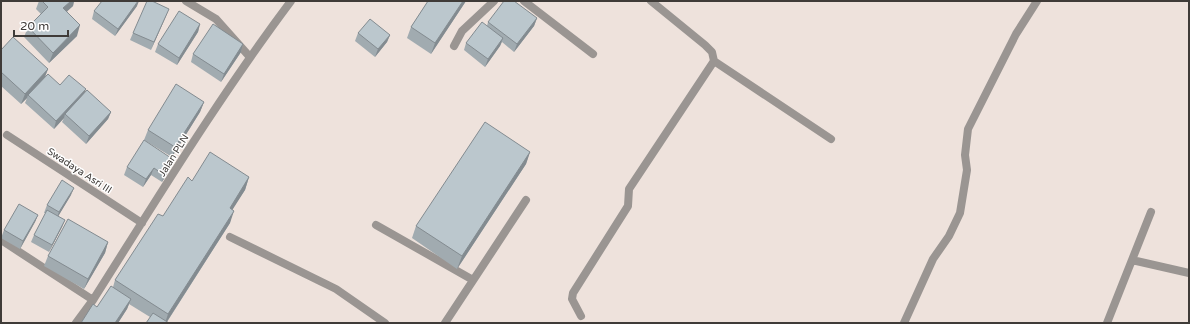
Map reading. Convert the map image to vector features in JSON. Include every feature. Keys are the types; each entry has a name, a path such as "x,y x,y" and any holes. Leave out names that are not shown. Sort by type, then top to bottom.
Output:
{"street":[{"path":"186,1 216,19 249,56"},
{"name":"Jalan PLN","path":"76,323 93,300 249,56 291,1"},
{"path":"454,46 462,31 494,1"},
{"path":"524,1 593,54"},
{"path":"651,1 705,45 712,52 714,62 831,140"},
{"path":"904,323 933,259 949,236 960,213 967,170 965,155 968,129 1016,34 1037,1"},
{"path":"581,316 572,300 574,294 628,206 629,189 714,62"},
{"name":"Swadaya Asri III","path":"7,135 142,223"},
{"path":"445,323 526,200"},
{"path":"1107,323 1151,212"},
{"path":"376,225 473,280"},
{"path":"230,237 336,289 385,323"},
{"path":"1,240 93,300"},
{"path":"1132,260 1189,273"}],"building":[{"path":"42,1 71,1 63,8 80,25 53,53 28,27 48,7"},
{"path":"102,1 138,1 118,29 94,11"},
{"path":"147,1 152,1 169,9 154,42 133,33"},
{"path":"428,1 463,1 435,43 411,27"},
{"path":"504,1 514,1 537,18 517,44 488,22"},
{"path":"179,11 200,24 179,58 158,44"},
{"path":"370,19 390,35 378,49 358,33"},
{"path":"482,22 503,38 488,59 466,43"},
{"path":"213,24 243,44 224,74 193,54"},
{"path":"13,37 48,69 25,94 1,72 1,50"},
{"path":"48,74 60,85 69,75 86,89 56,121 28,95"},
{"path":"176,84 204,102 175,147 148,130"},
{"path":"87,90 111,112 89,136 65,114"},
{"path":"485,122 530,152 462,256 416,226"},
{"path":"144,140 174,160 164,175 154,168 146,179 127,167"},
{"path":"210,152 249,177 230,208 234,211 168,314 115,280 158,214 163,216 188,177 192,181"},
{"path":"62,180 74,188 59,212 47,205"},
{"path":"19,204 38,215 23,241 4,230"},
{"path":"47,210 65,220 52,245 34,235"},
{"path":"68,219 108,242 88,279 48,256"},
{"path":"111,286 131,299 115,323 81,323 93,304 97,307"},
{"path":"153,313 169,323 146,323"}]}
